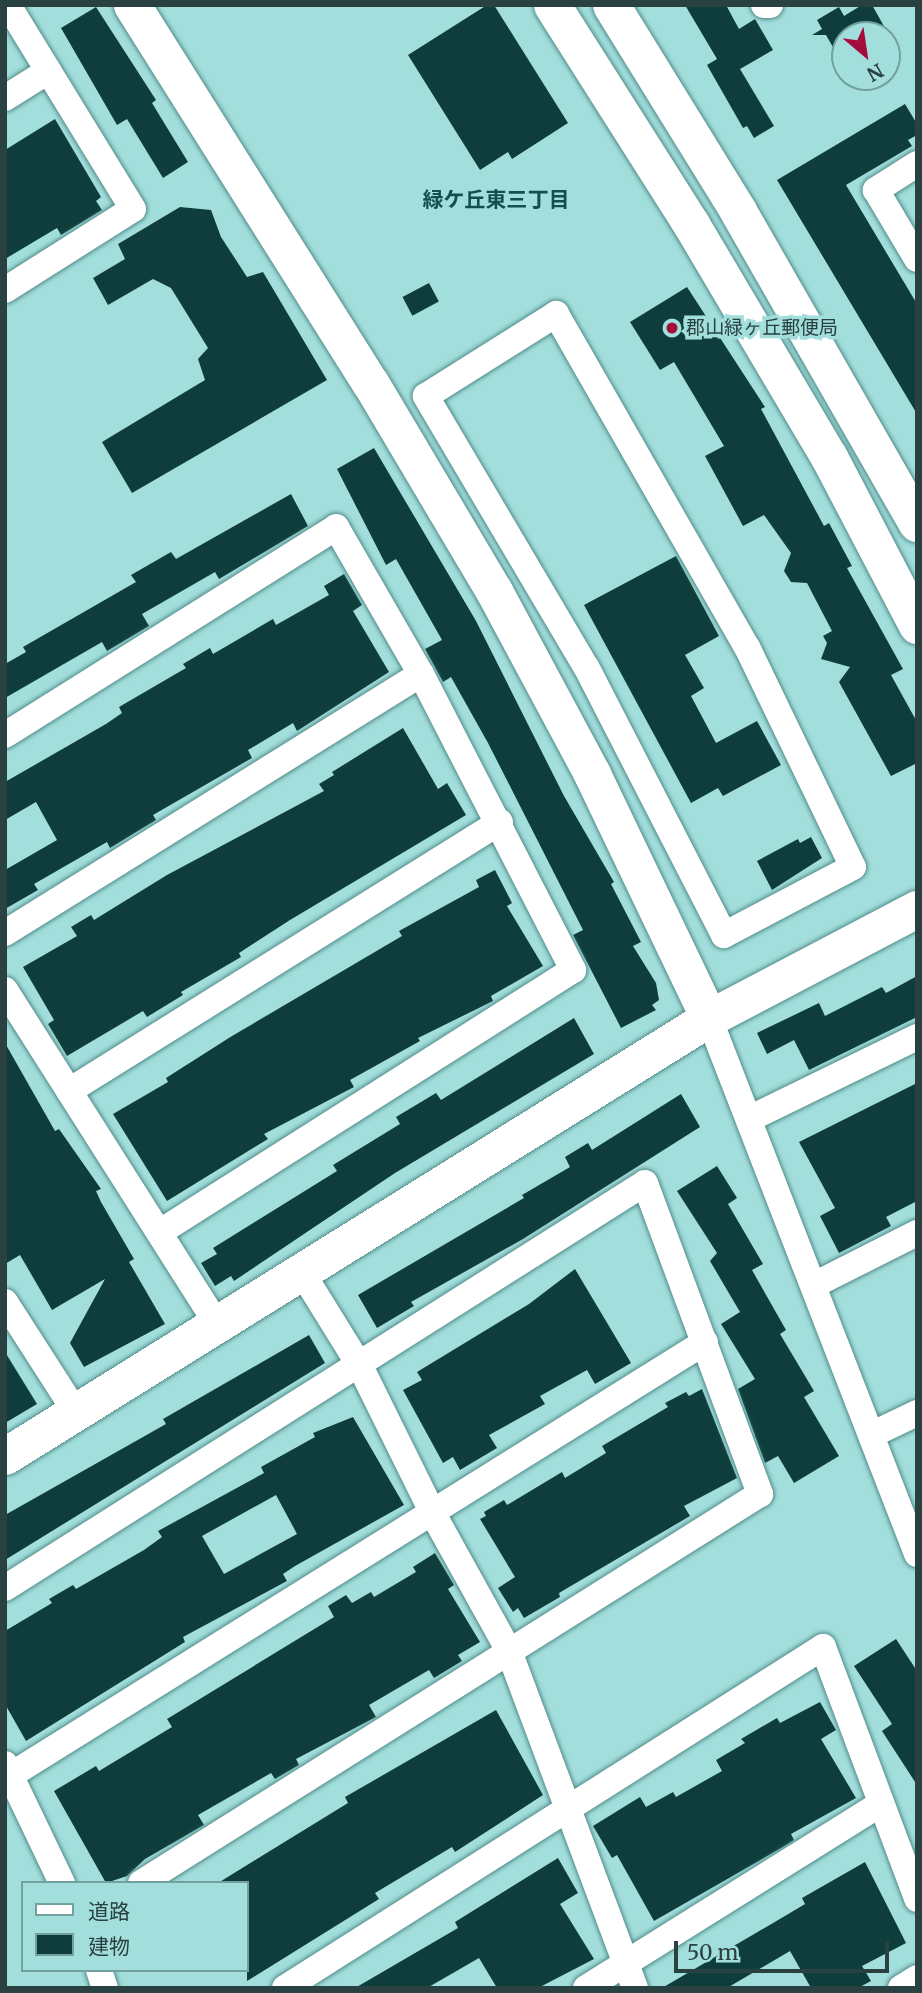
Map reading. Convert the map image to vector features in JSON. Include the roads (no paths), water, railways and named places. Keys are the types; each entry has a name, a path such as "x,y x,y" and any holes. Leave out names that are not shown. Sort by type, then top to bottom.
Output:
{"street":[{"path":"5,290 133,209 8,5"},
{"path":"132,5 371,384 494,591 592,774 709,1018 917,1554"},
{"path":"552,5 691,224 822,445 917,625"},
{"path":"611,5 738,211 917,523"},
{"path":"764,5 770,5"},
{"path":"5,98 48,71"},
{"path":"917,164 876,190 917,259"},
{"path":"556,314 747,647 853,867 724,935 631,754 530,571 426,396 556,314"},
{"path":"5,735 336,527 421,674 500,822 573,970 159,1233"},
{"path":"494,591 530,571"},
{"path":"5,933 421,674"},
{"path":"592,774 631,754"},
{"path":"69,1091 500,822"},
{"path":"5,1456 709,1018 917,909"},
{"path":"5,990 217,1324"},
{"path":"749,1119 917,1037"},
{"path":"5,1588 360,1366 645,1183 760,1494 144,1881"},
{"path":"814,1285 917,1233"},
{"path":"301,1271 360,1366 432,1512 509,1651 635,1988"},
{"path":"10,1319 75,1410"},
{"path":"61,1881 8,1770 705,1342"},
{"path":"871,1435 917,1413"},
{"path":"285,1988 822,1647 917,1899"},
{"path":"586,1988 881,1804"},
{"path":"901,1988 917,1978"}],"place":[{"name":"郡山緑ヶ丘郵便局","path":"672,328"}],"district":[{"name":"緑ケ丘東三丁目","path":"496,200"}]}
